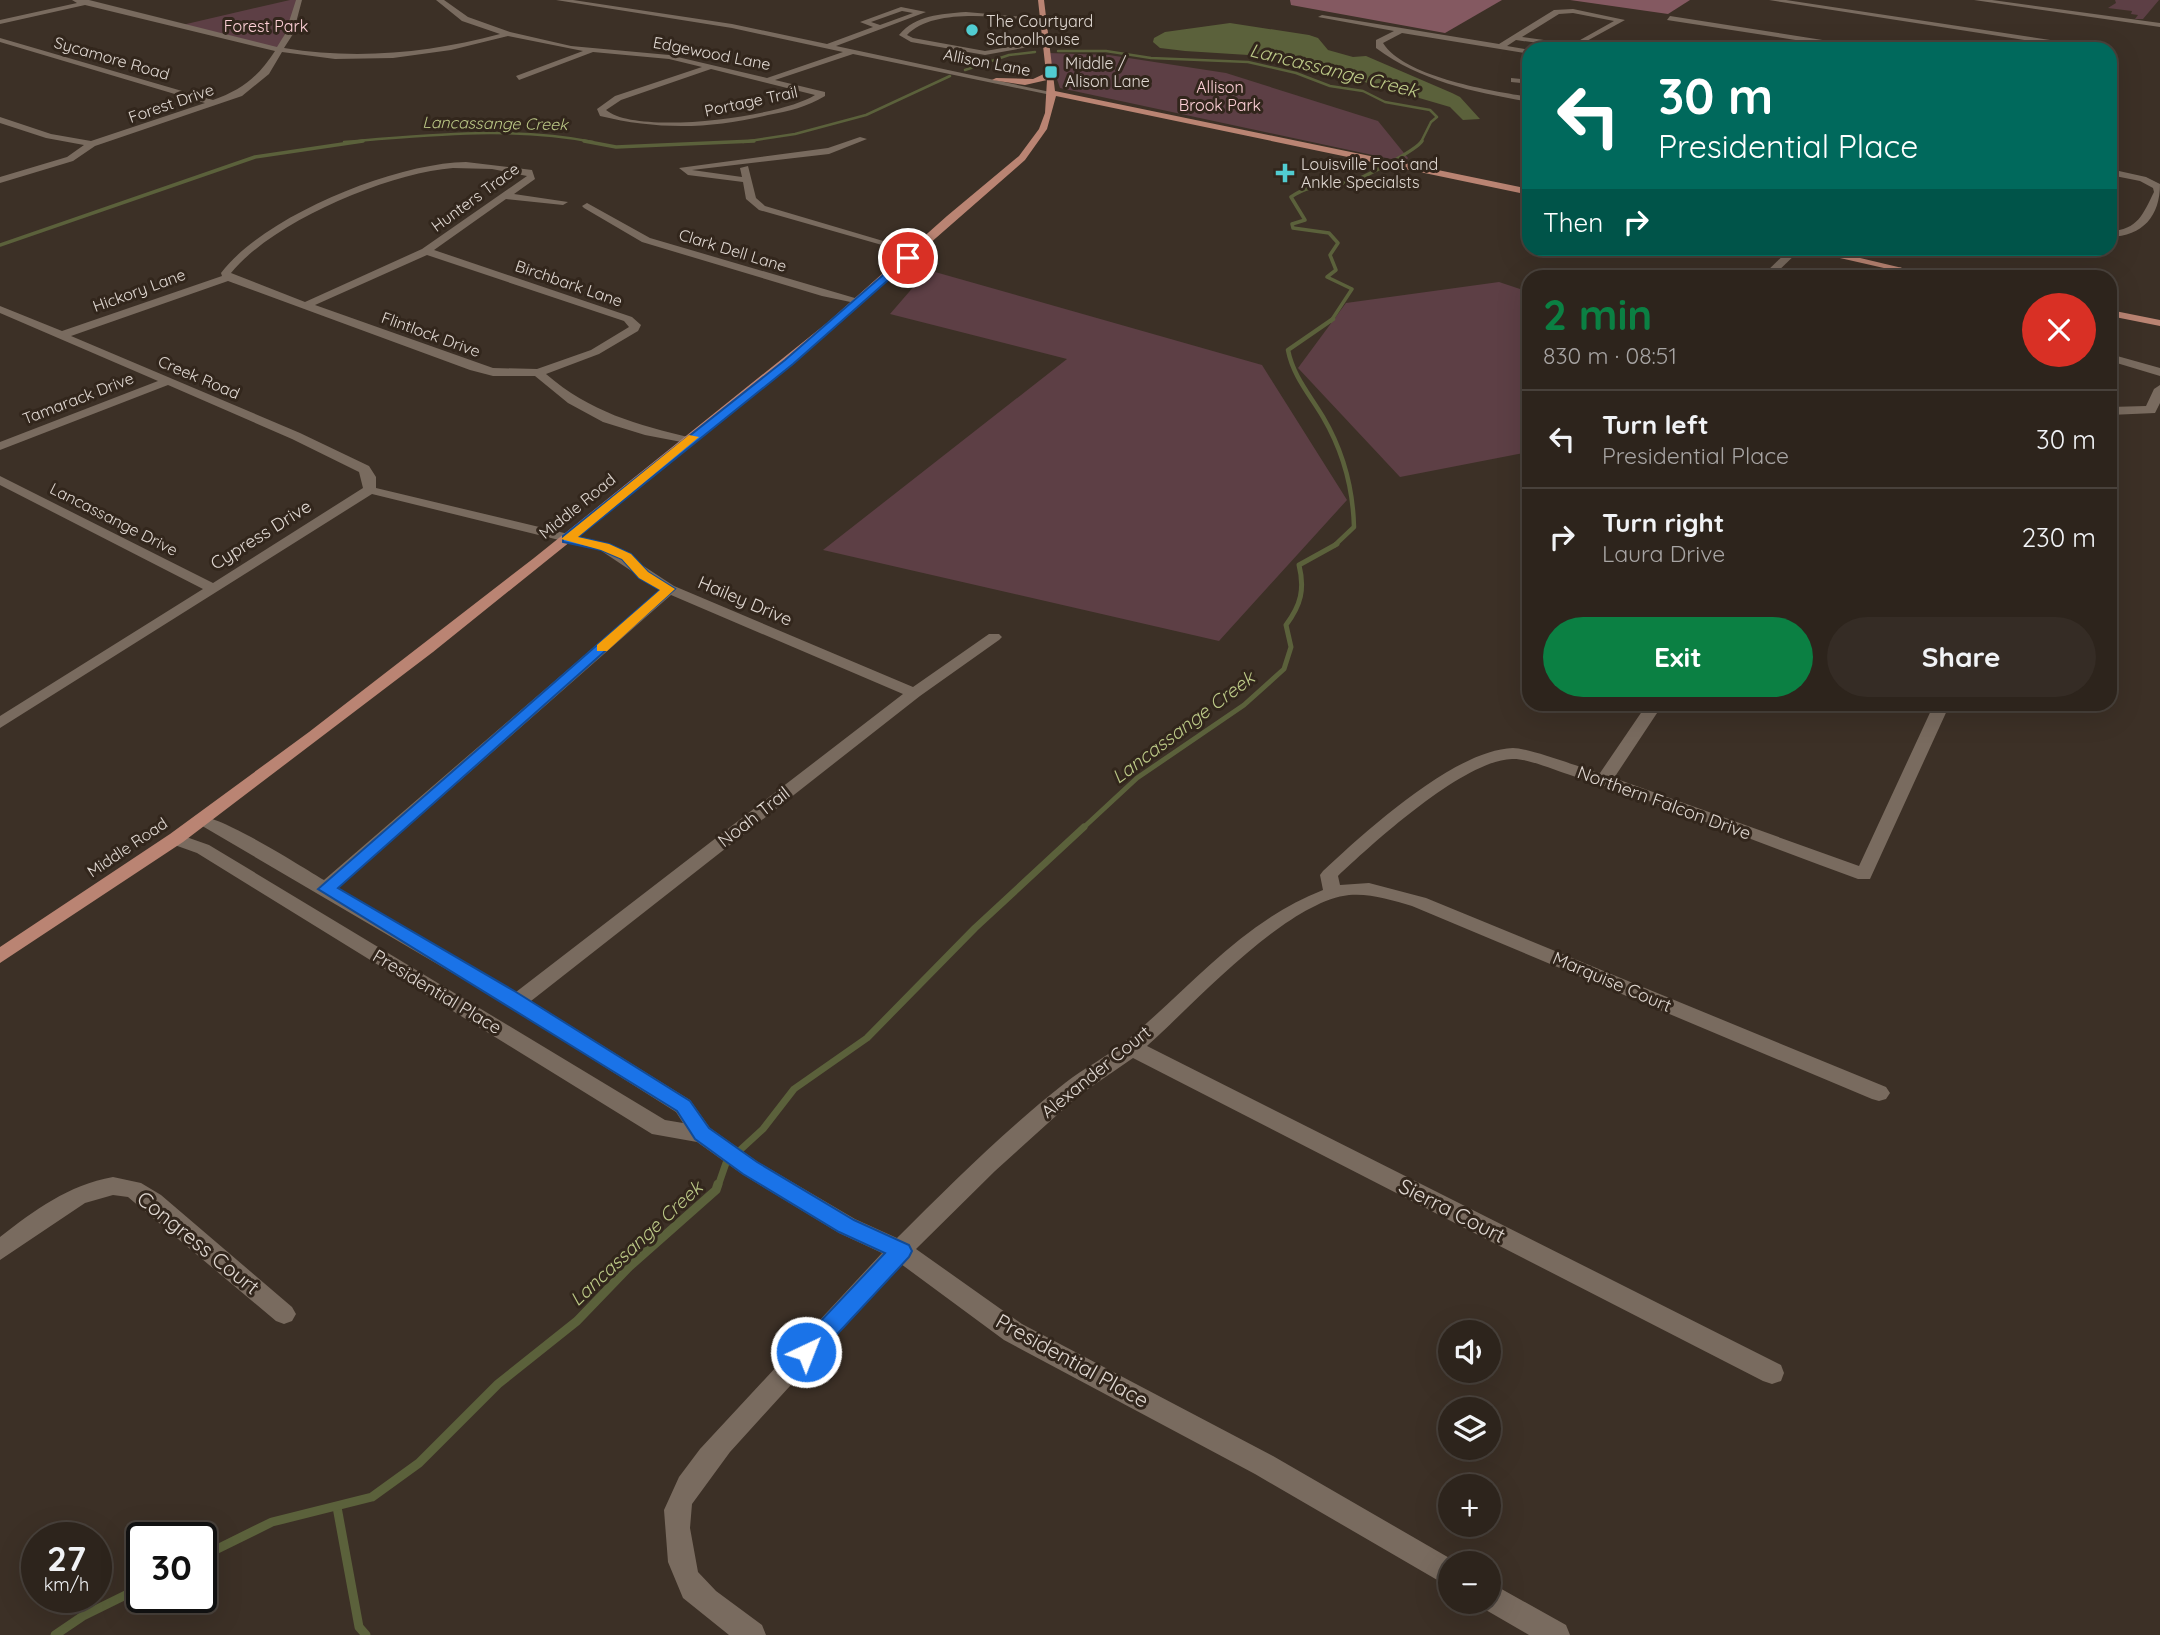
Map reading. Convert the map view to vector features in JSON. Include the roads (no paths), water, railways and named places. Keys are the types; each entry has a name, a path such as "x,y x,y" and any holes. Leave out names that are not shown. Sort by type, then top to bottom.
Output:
{"main road":[{"name":"Middle Road","path":"0,956 201,820 568,539 688,441 735,407 860,301 1030,149 1049,114 1051,93 1051,73 1041,19 1041,0"},
{"path":"996,80 1038,81 1051,73"},
{"name":"Allison Lane","path":"1051,93 1522,190"},
{"path":"1049,114 1072,102 1100,102"},
{"path":"1830,256 1884,270"},
{"path":"2117,314 2160,323"}],"street":[{"path":"75,0 279,49 314,54 391,55 460,48 508,34"},
{"path":"0,22 100,0"},
{"name":"Forest Drive","path":"0,120 49,136 92,144 239,94 266,72 289,34 299,0"},
{"name":"Edgewood Lane","path":"439,0 465,19 508,34 592,50 651,54 712,66 817,90 822,94 820,97"},
{"name":"Allison Lane","path":"559,0 688,18 1051,93"},
{"path":"1772,0 2050,42"},
{"path":"1978,0 2160,25"},
{"path":"828,46 920,14 922,12 901,9 864,22 881,27"},
{"path":"1500,47 1564,11 1621,20 1581,42"},
{"path":"1041,19 934,17 914,22 903,35 911,40 985,53 1046,43"},
{"path":"1322,18 1522,51"},
{"path":"1670,18 1823,42"},
{"path":"1401,30 1380,42 1379,46 1403,63 1452,86 1522,99"},
{"path":"1516,38 1545,42"},
{"name":"Sycamore Road","path":"0,40 215,103"},
{"path":"519,78 592,50"},
{"path":"770,79 853,51"},
{"name":"Portage Trail","path":"712,66 618,99 601,109 603,114 650,126 712,125 820,97"},
{"path":"1514,80 1522,81"},
{"path":"747,180 684,170 689,165 829,151 863,139"},
{"path":"0,180 70,159 92,144"},
{"path":"744,161 751,199 762,208 913,253"},
{"name":"Hunters Trace","path":"228,278 226,273 231,264 244,251 351,192 429,167 459,165 533,174 426,251 307,305"},
{"path":"2117,173 2143,179 2157,186 2159,192 2141,229 2117,234"},
{"path":"503,197 563,202"},
{"name":"Clark Dell Lane","path":"587,206 646,240 826,294 860,301"},
{"name":"Birchbark Lane","path":"426,251 628,319 635,325 634,329 595,352 538,373"},
{"path":"1774,270 1790,256"},
{"name":"Flintlock Drive","path":"228,278 474,368 493,372 538,373"},
{"name":"Hickory Lane","path":"62,335 200,285 228,278"},
{"name":"Creek Road","path":"0,309 364,469 369,477 370,490"},
{"path":"2117,359 2160,372"},
{"path":"538,373 562,395 601,418 641,432 688,441"},
{"name":"Tamarack Drive","path":"0,446 168,381"},
{"path":"2117,411 2151,410 2160,389"},
{"name":"Lancassange Drive","path":"0,480 212,588"},
{"path":"370,490 568,539"},
{"name":"Cypress Drive","path":"0,723 370,490"},
{"name":"Hailey Drive","path":"568,539 605,547 627,557 643,575 669,589 914,693"},
{"path":"326,889 669,589"},
{"name":"Noah Trail","path":"517,1002 914,693 994,637"},
{"path":"1604,780 1650,711"},
{"name":"Northern Falcon Drive","path":"1337,892 1329,875 1377,830 1458,774 1485,759 1514,753 1604,780 1864,875 1939,711"},
{"name":"Presidential Place","path":"201,820 233,835 517,1002 683,1106 702,1133 750,1168 847,1226 901,1251 1013,1332 1264,1465 1438,1566"},
{"name":"Presidential Place","path":"175,839 203,849 660,1128 702,1133"},
{"name":"Marquise Court","path":"1337,892 1378,891 1419,902 1879,1093"},
{"name":"Alexander Court","path":"752,1635 691,1587 677,1548 677,1508 704,1463 901,1251 1036,1121 1074,1088 1132,1048 1197,987 1275,923 1337,892"},
{"name":"Sierra Court","path":"1132,1048 1772,1373"},
{"name":"Congress Court","path":"0,1250 54,1209 75,1197 102,1189 130,1188 153,1202 284,1314"},
{"path":"1501,1603 1556,1635"}],"water":[{"path":"1230,23 1309,35 1318,38 1328,50 1353,57 1366,56 1460,97 1480,119 1463,120 1450,107 1279,57 1185,51 1160,48 1153,42 1154,38 1165,32"}],"waterway":[{"name":"Lancassange Creek","path":"1058,51 1106,51 1151,58 1248,62 1296,73 1330,86 1363,91 1385,102 1430,110 1437,117 1431,122 1421,142"},
{"name":"Lancassange Creek","path":"965,70 1009,55 1035,52"},
{"name":"Lancassange Creek","path":"748,141 795,134 866,115 950,76"},
{"name":"Lancassange Creek","path":"344,142 469,133 531,134 593,142"},
{"name":"Lancassange Creek","path":"0,245 255,157 363,141"},
{"name":"Lancassange Creek","path":"584,141 616,147 748,141"},
{"name":"Lancassange Creek","path":"743,142 748,141"},
{"name":"Lancassange Creek","path":"748,141 754,141"},
{"name":"Lancassange Creek","path":"1332,320 1352,289 1327,277 1336,270 1330,255 1338,243 1329,233 1293,228 1292,224 1305,220 1291,197 1312,188 1356,180 1400,157 1421,142"},
{"name":"Lancassange Creek","path":"1332,320 1288,350 1298,377 1336,443 1349,484 1354,527 1335,545"},
{"name":"Lancassange Creek","path":"1082,829 1137,778 1244,705 1284,669 1291,647 1286,625 1298,604 1301,589 1299,565 1337,544"},
{"name":"Lancassange Creek","path":"718,1186 726,1163 763,1129 794,1089 867,1038 975,928 1084,827"},
{"name":"Lancassange Creek","path":"217,1549 272,1522 372,1497 419,1463 498,1384 577,1321 629,1267 716,1190 718,1184"},
{"path":"337,1507 359,1627 366,1635"},
{"name":"Lancassange Creek","path":"55,1635 83,1616 126,1595"}],"place":[{"name":"The Courtyard Schoolhouse","path":"972,30"},
{"name":"Middle / Alison Lane","path":"1051,72"},
{"name":"Louisville Foot and Ankle Specialsts","path":"1285,173"}],"park label":[{"name":"Forest Park","path":"266,26"},
{"name":"Allison Brook Park","path":"1220,96"}]}
